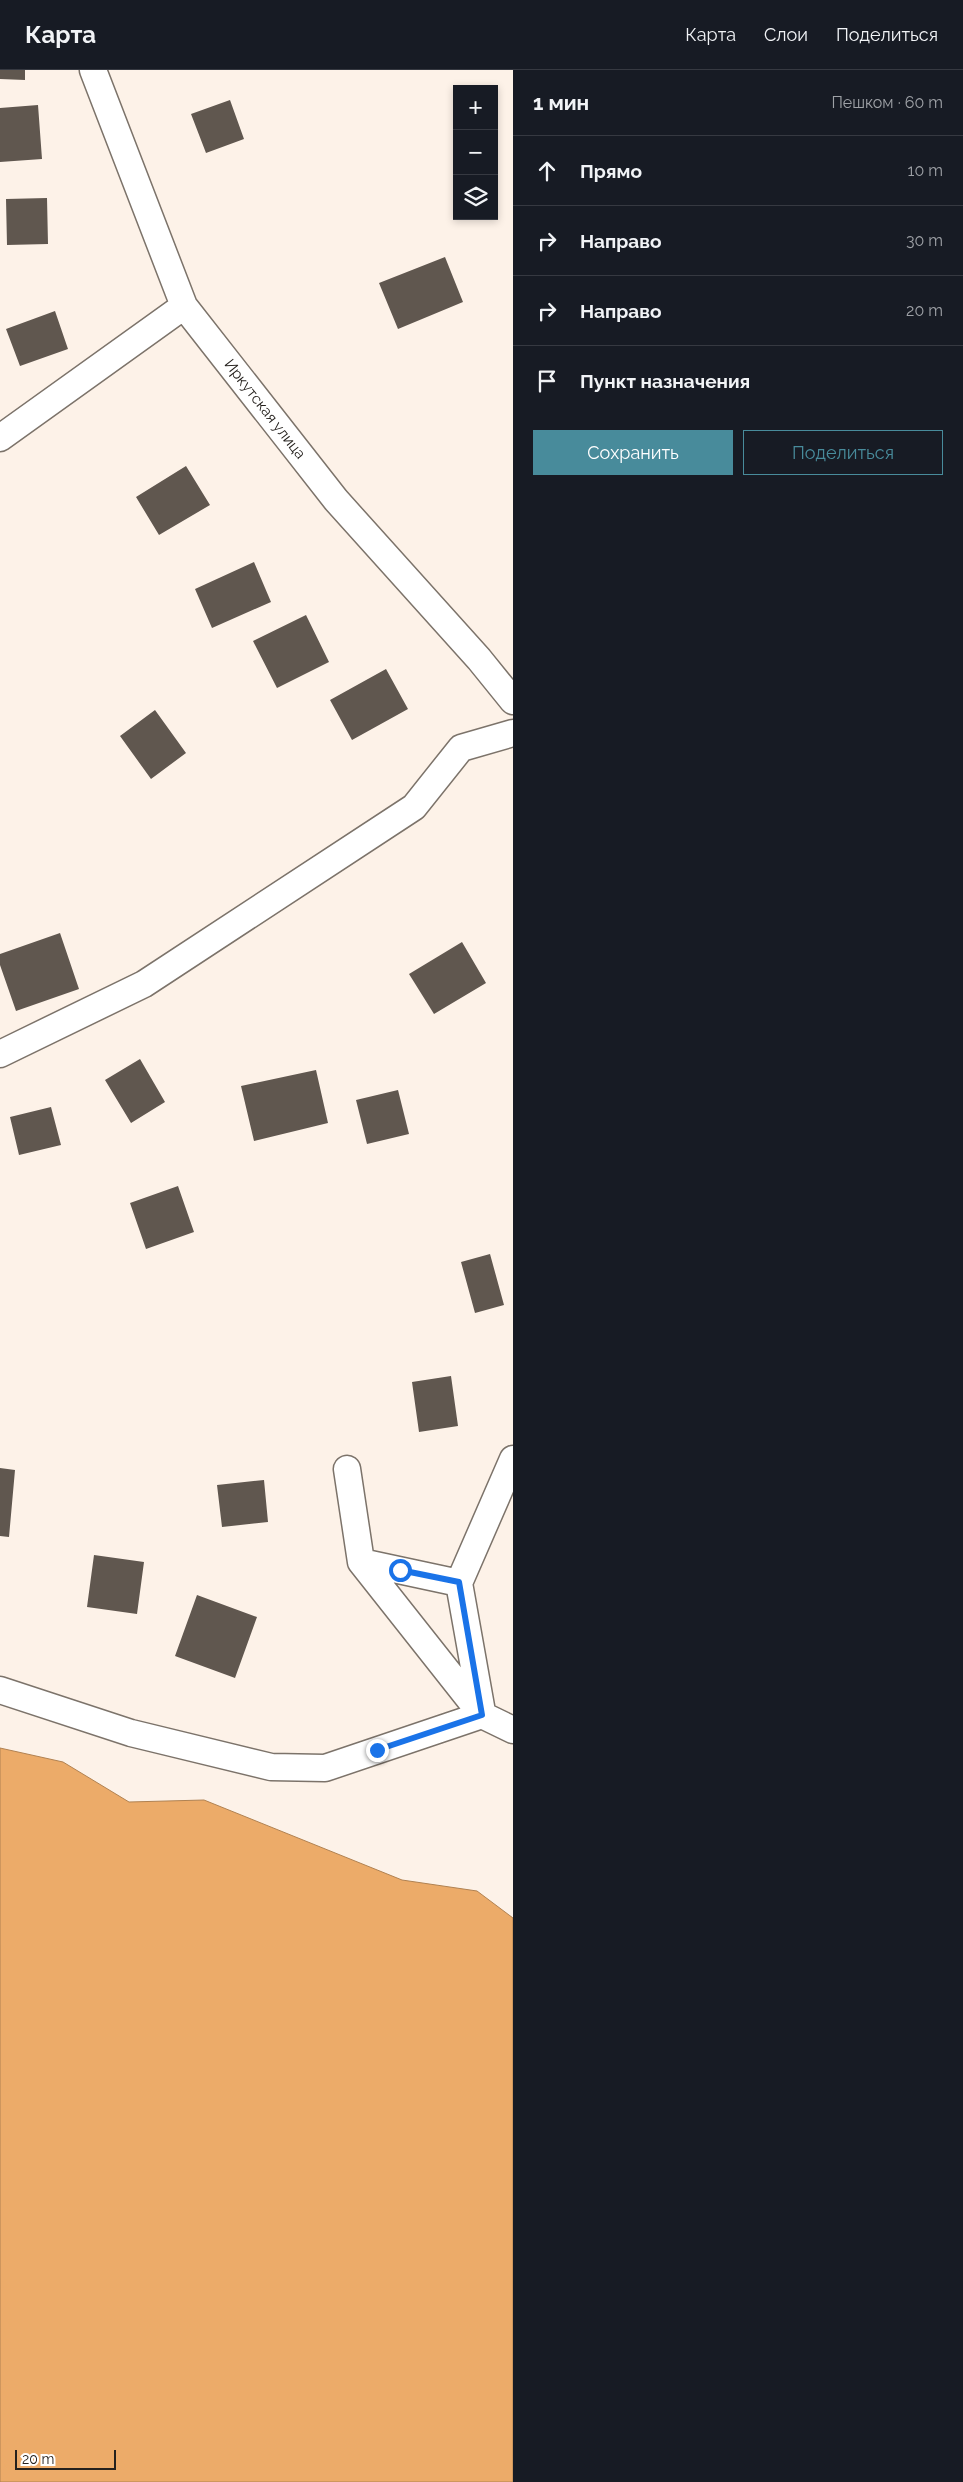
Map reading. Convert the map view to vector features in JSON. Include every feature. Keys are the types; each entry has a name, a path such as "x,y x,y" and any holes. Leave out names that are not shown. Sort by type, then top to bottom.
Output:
{"street":[{"name":"Иркутская улица","path":"93,70 184,306 336,500 479,659 513,702"},
{"path":"0,438 184,306"},
{"path":"0,1054 144,984 414,807 460,748 513,733"},
{"path":"482,1715 459,1582 513,1459"},
{"path":"347,1469 361,1562 482,1715 513,1730"},
{"path":"361,1562 459,1582"},
{"path":"0,1690 131,1733 271,1767 325,1768 482,1715"}],"shaded area":[{"path":"0,1748 63,1762 129,1802 204,1800 402,1880 477,1891 513,1918 513,2482 0,2482"}],"building":[{"path":"0,70 25,70 25,80 0,79"},
{"path":"230,100 244,139 206,153 191,114"},
{"path":"38,105 42,159 0,162 0,108"},
{"path":"47,198 48,244 7,245 6,199"},
{"path":"445,257 463,302 398,329 379,283"},
{"path":"55,311 68,349 20,366 6,329"},
{"path":"186,466 210,505 159,535 136,497"},
{"path":"254,562 271,602 212,628 195,589"},
{"path":"306,615 329,662 277,688 253,641"},
{"path":"386,669 408,709 352,740 330,700"},
{"path":"155,710 186,753 151,779 120,736"},
{"path":"60,933 79,989 16,1011 0,965 0,954"},
{"path":"462,942 486,983 434,1014 409,974"},
{"path":"140,1059 165,1102 131,1123 105,1080"},
{"path":"316,1070 328,1123 254,1141 241,1086"},
{"path":"398,1090 409,1134 367,1144 356,1100"},
{"path":"51,1107 61,1145 19,1155 10,1117"},
{"path":"178,1186 194,1232 146,1249 130,1203"},
{"path":"490,1254 504,1305 475,1313 461,1262"},
{"path":"451,1376 458,1426 419,1432 412,1382"},
{"path":"0,1468 15,1470 9,1537 0,1536"},
{"path":"264,1480 268,1522 222,1527 217,1485"},
{"path":"94,1555 144,1562 137,1614 87,1607"},
{"path":"197,1595 257,1617 235,1678 175,1656"}],"route":[{"path":"377,1750 482,1715 459,1582 400,1570"}]}
